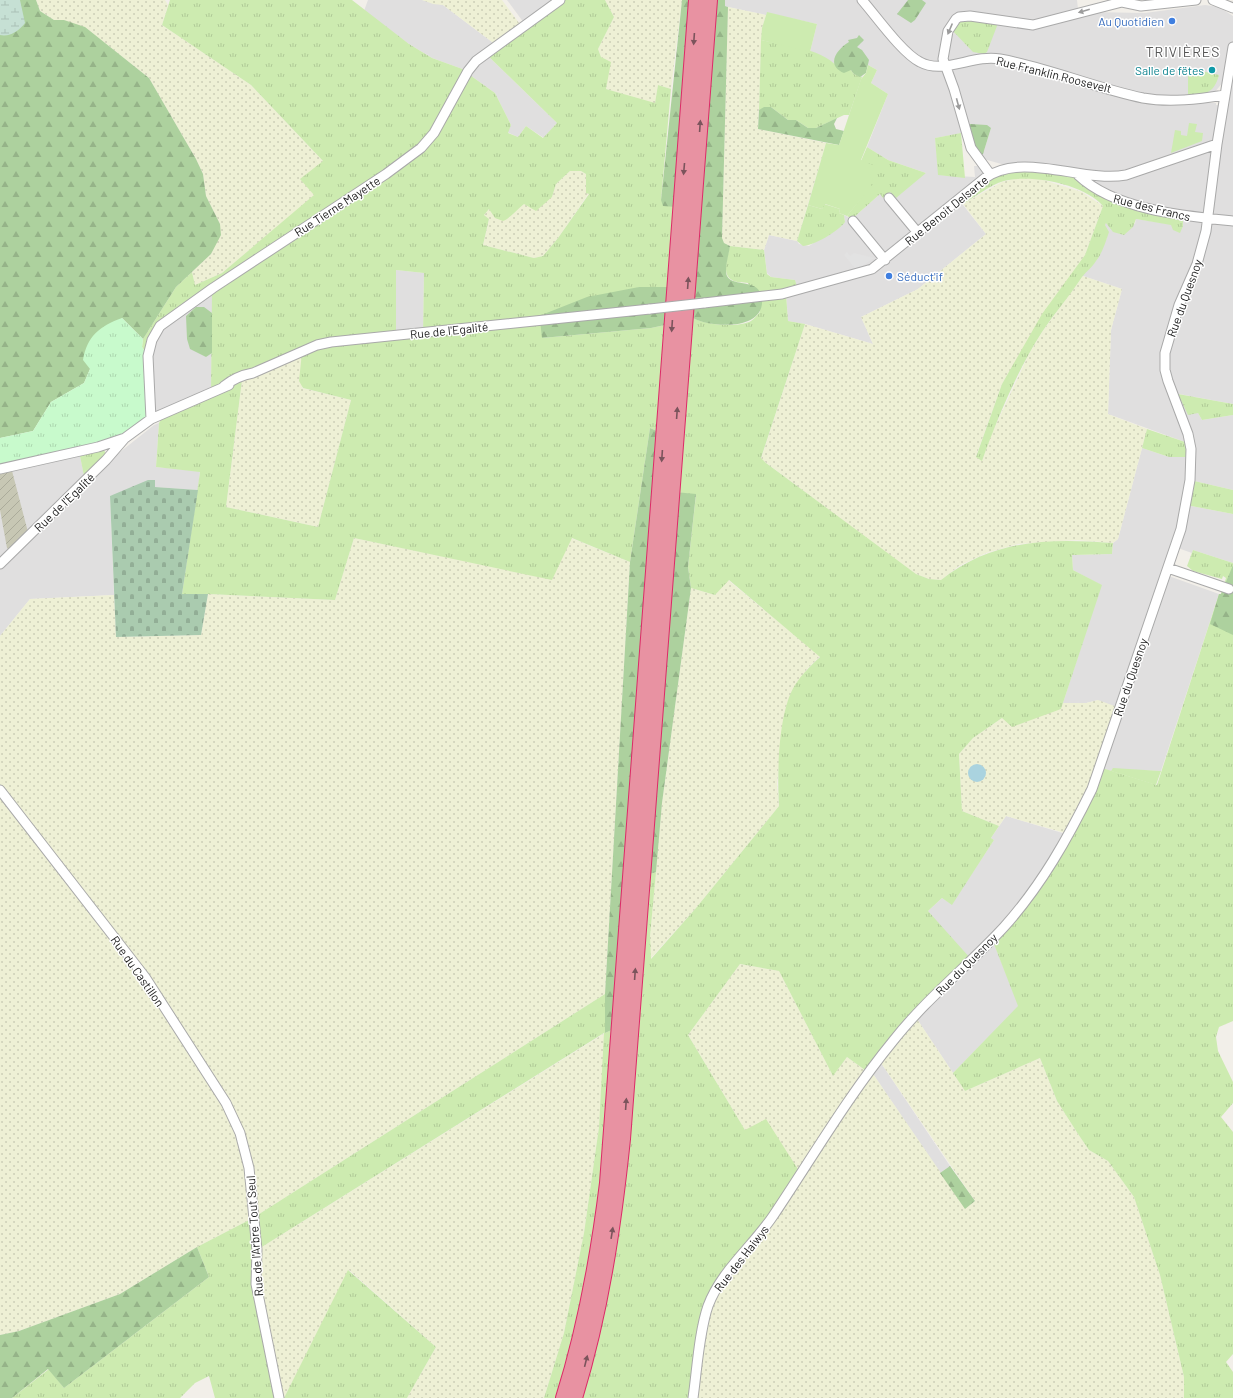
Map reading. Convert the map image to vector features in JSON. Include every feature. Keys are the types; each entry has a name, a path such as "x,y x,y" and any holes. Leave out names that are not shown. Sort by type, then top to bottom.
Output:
{"highway":[{"path":"563,1398 590,1290 601,1232 607,1183 696,0"},
{"path":"575,1398 592,1334 604,1279 612,1235 622,1147 710,0"}],"street":[{"name":"Rue Tierne Mayette","path":"151,419 148,356 152,340 160,326 218,285 386,174 421,148 434,133 468,71 476,61 560,0"},
{"name":"Rue Franklin Roosevelt","path":"862,0 914,58 926,65 945,67 965,61 999,59 1144,98 1191,100 1225,95"},
{"path":"990,174 971,148 965,132 954,89 943,59 948,31 956,19 970,16 1037,25 1121,1 1141,6 1196,0"},
{"path":"1213,0 1233,8"},
{"name":"Rue du Quesnoy","path":"801,1174 826,1134 892,1041 1006,925 1050,866 1092,789 1181,530 1190,480 1192,457 1188,434 1165,370 1166,353 1179,305 1201,252 1208,219 1217,144 1233,47"},
{"name":"Rue Benoit Delsarte","path":"704,303 786,294 872,269 990,174 1006,169 1032,168 1078,175 1114,177 1126,175 1217,144"},
{"name":"Rue des Francs","path":"1078,175 1090,186 1112,198 1181,216 1233,221"},
{"path":"889,198 918,233"},
{"path":"853,221 885,260"},
{"name":"Rue de l'Egalité","path":"151,419 224,386 233,384 253,373 317,346 331,342 704,303"},
{"path":"0,469 98,447 125,438 151,419"},
{"name":"Rue de l'Egalité","path":"0,564 106,460 125,438"},
{"path":"1168,568 1229,589"},
{"name":"Rue du Castillon","path":"0,790 144,977 207,1072 226,1103 240,1133 249,1168"},
{"name":"Rue de l'Arbre Tout Seul","path":"249,1168 256,1250 256,1284 279,1398"},
{"name":"Rue des Haiwys","path":"693,1398 704,1324 712,1297 726,1274 770,1221 801,1174"}],"shaded area":[{"path":"36,0 165,0 168,5 162,25 251,85 323,161 315,195 222,273 195,285 192,272 211,254 220,224 206,196 203,174 196,159 149,78 101,40 64,20 54,20 40,11"},
{"path":"368,0 422,0 443,5 496,45 485,53 557,123 544,138 526,126 518,137 507,132 511,125 495,93 467,73 468,71 432,58 409,44 364,11"},
{"path":"422,0 502,0 522,27 496,45 443,5 433,4"},
{"path":"507,0 557,0 524,23"},
{"path":"605,0 682,0 671,89 658,85 655,104 606,89 610,63 601,57 598,49 614,17"},
{"path":"725,0 1077,0 1078,9 1089,12 1145,13 1205,5 1219,7 1233,16 1233,404 1179,394 1198,413 1202,420 1233,415 1233,490 1190,480 1186,505 1233,514 1233,563 1193,550 1192,553 1175,547 1166,575 1219,594 1161,771 1113,769 1111,771 1099,767 1098,700 1086,703 1063,703 1101,585 1073,570 1072,555 1112,554 1113,543 1118,539 1142,448 1169,457 1190,442 1185,442 1108,414 1111,330 1122,289 1083,276 1083,273 1107,238 1106,222 1135,224 1136,219 1183,226 1114,198 1090,181 1105,179 1005,169 1005,165 980,158 983,154 991,128 935,138 939,175 975,177 974,166 979,166 984,172 983,175 959,200 986,234 918,289 861,317 873,344 805,324 788,321 786,293 797,290 795,280 771,277 767,273 764,250 769,235 797,241 799,244 809,246 845,222 844,215 852,219 880,194 890,192 926,173 888,160 867,147 888,94 871,83 877,70 868,65 862,77 810,52 817,24 725,6","holes":["1224,81 1220,105 1216,105 1216,103 1192,103 1214,93"]},
{"path":"728,7 766,15 762,28 758,129 826,143 797,241 769,235 764,250 730,246 724,243 722,239"},
{"path":"570,171 581,171 586,174 586,193 589,193 558,238 543,256 534,258 483,245 489,220 484,215 489,209 509,218 513,212 524,204 552,197 556,184"},
{"path":"1019,178 1040,179 1082,192 1103,206 1085,255 1002,384 976,456 982,460 992,433 1028,356 1042,332 1083,276 1122,289 1111,330 1108,414 1147,429 1118,539 1113,543 1077,540 1018,544 986,553 959,566 941,580 929,579 916,574 892,557 761,459 805,324 873,344 861,317 918,289 986,234 963,204 1002,182"},
{"path":"847,252 850,256 854,253 874,258 862,266 855,268 844,255"},
{"path":"396,270 424,273 423,333 396,336"},
{"path":"213,288 211,392 151,419 148,356 156,332"},
{"path":"302,352 302,388 351,400 318,527 226,507 242,380"},
{"path":"159,423 156,467 200,471 198,490 155,487 110,496 114,595 30,599 0,636 0,510 2,517 11,467 79,451 85,480 154,425"},
{"path":"11,467 29,536 12,553 7,548 0,510 0,469"},
{"path":"354,538 552,579 571,538 630,562 605,994 253,1218 197,1247 120,1294 19,1331 0,1335 0,636 30,599 114,595 116,637 201,635 208,594 335,600"},
{"path":"728,580 820,656 806,670 783,724 777,784 779,806 696,908 650,959 650,936 662,803 691,588 715,595"},
{"path":"1098,700 1120,708 1092,789 1065,833 1006,816 999,826 962,811 959,754 973,738 1002,718 1061,709 1063,703 1086,703"},
{"path":"1006,816 1069,835 992,939 1019,1006 953,1073 915,1016 928,911 942,898 952,904 994,840 991,838"},
{"path":"740,964 779,971 833,1076 847,1057 869,1073 871,1071 965,1208 975,1201 879,1060 915,1016 965,1091 1040,1058 1057,1101 1078,1134 1089,1150 1108,1161 1134,1197 1160,1275 1184,1377 1184,1398 693,1398 745,1130 688,1035"},
{"path":"605,1033 599,1127 584,1233 564,1333 544,1398 407,1398 436,1347 349,1270 284,1398 279,1398 259,1301 257,1250"},
{"path":"879,1060 950,1166 940,1173 871,1071"}],"green space":[{"path":"0,0 36,0 40,11 54,20 64,20 85,27 149,78 196,159 203,174 206,196 220,224 221,235 211,254 176,287 143,339 122,318 90,369 84,383 51,402 33,431 0,438"},
{"path":"0,0 20,0 25,23 20,29 11,34 0,35"},
{"path":"170,0 352,0 409,44 432,58 468,71 467,73 495,93 511,125 508,133 518,137 526,126 543,138 557,123 485,53 560,0 605,0 614,17 598,49 601,57 611,62 606,89 655,103 658,85 671,89 661,200 676,207 668,287 639,287 542,338 651,328 665,325 657,431 650,428 630,562 572,538 552,580 354,538 335,600 182,594 200,472 156,467 159,423 162,418 211,392 212,289 167,319 148,356 142,347 143,339 176,287 192,272 195,285 222,273 314,195 300,179 323,161 251,85 162,25","holes":["570,171 581,171 586,174 586,193 589,194 558,238 543,256 534,258 483,245 489,219 484,215 489,209 495,218 503,221 524,204 536,211 552,197 556,184","396,270 424,273 423,333 396,336","302,352 299,381 303,388 351,400 318,527 226,507 242,380"]},
{"path":"682,0 692,0 676,207 663,206 661,200"},
{"path":"714,0 725,0 725,6 728,7 722,238 724,243 730,246 726,273 730,280 752,285 757,288 762,299 761,309 755,317 746,322 724,325 712,324 693,318 693,284"},
{"path":"908,0 922,0 926,3 915,20 911,23 897,14"},
{"path":"767,12 817,24 810,52 761,40 762,28"},
{"path":"956,19 996,20 997,26 987,52 984,54 973,52 950,28"},
{"path":"859,35 864,40 857,47 862,50 869,60 866,73 860,77 854,74 851,70 844,73 838,70 834,62 837,53 849,42 848,40 857,38"},
{"path":"761,40 794,46 816,53 834,63 841,71 851,70 854,74 862,77 849,115 844,115 816,128 808,128 796,120 788,120 771,107 759,110"},
{"path":"868,65 877,70 871,83 888,94 861,160 875,166 870,176 873,180 871,185 873,187 870,194 865,194 847,216 839,213 840,209 825,204 822,209 808,205 826,143 839,145 861,79 866,73"},
{"path":"1188,68 1219,75 1217,81 1208,92 1188,96"},
{"path":"764,107 771,107 788,120 796,120 808,128 816,128 837,118 834,124 836,129 844,131 839,145 758,129 759,110"},
{"path":"1189,123 1197,124 1195,132 1203,133 1202,141 1171,153 1175,130 1181,131 1181,135 1187,136"},
{"path":"970,124 987,125 991,128 983,154 977,159 968,126"},
{"path":"961,133 965,178 938,175 935,138"},
{"path":"867,147 888,160 926,173 896,198 890,192 883,198 880,194 852,219 847,216 871,185 870,177 861,161"},
{"path":"1005,169 1078,175 1085,185 1183,219 1183,226 1180,233 1173,230 1171,225 1136,219 1133,227 1124,235 1113,232 1106,223 1105,225 1109,232 1100,255 1051,319 1033,346 994,428 982,461 976,457 1002,384 1042,314 1085,255 1103,206 1094,198 1070,187 1042,180 1028,179 1004,181 988,188 963,204 959,199"},
{"path":"824,204 840,209 839,213 844,215 845,222 837,230 826,237 813,244 803,246 797,241 808,205 822,209"},
{"path":"730,246 764,250 767,274 771,277 795,280 798,290 786,294 788,321 805,324 761,458 766,463 916,574 929,579 941,580 961,566 981,556 1022,544 1066,541 1113,543 1112,554 1072,555 1073,570 1102,585 1061,709 1012,727 1002,718 973,738 959,754 962,811 999,826 991,838 994,840 952,905 942,898 928,911 971,959 869,1073 847,1057 833,1076 779,971 740,964 688,1035 745,1130 766,1119 801,1174 712,1297 693,1398 578,1398 647,875 656,872 650,936 651,959 696,908 779,806 778,777 780,744 785,711 789,697 795,685 820,657 729,580 715,595 691,588 688,567 696,495 675,492 693,318 713,324 730,325 751,321 760,312 748,283 734,281 727,274 726,264"},
{"path":"639,287 668,287 665,325 651,328 542,338 540,320 544,314 587,297"},
{"path":"196,307 204,307 212,313 212,353 206,357 190,349 187,339 186,316"},
{"path":"122,318 143,339 142,347 148,356 151,419 125,438 0,469 0,438 33,431 51,402 84,383 90,369 83,360 91,338 101,328"},
{"path":"1178,394 1233,404 1233,415 1202,420 1198,413 1188,415"},
{"path":"650,428 657,431 616,1028 605,1033 605,994 630,562"},
{"path":"1147,429 1185,442 1190,442 1192,457 1169,457 1142,448"},
{"path":"104,450 106,454 85,481 79,451"},
{"path":"148,480 155,480 155,487 198,490 182,594 208,594 201,635 116,637 110,496"},
{"path":"1190,480 1233,490 1233,514 1186,505"},
{"path":"675,492 696,494 688,567 691,588 662,803 656,872 647,875"},
{"path":"1193,550 1233,563 1233,1021 1219,1027 1216,1037 1218,1051 1233,1082 1233,1103 1221,1117 1233,1132 1233,1354 1226,1362 1233,1372 1233,1398 1184,1398 1184,1377 1160,1275 1134,1197 1108,1161 1089,1150 1078,1134 1057,1101 1040,1058 965,1091 953,1073 1018,1006 992,939 1050,866 1099,767 1157,785 1219,594 1221,594 1226,578 1223,576 1222,579 1193,571 1187,566"},
{"path":"1233,565 1233,635 1210,624 1219,594 1221,594"},
{"path":"1113,768 1161,771 1156,785 1111,771"},
{"path":"605,994 605,1033 616,1028 608,1140 585,1293 559,1398 544,1398 564,1333 584,1233 599,1127 604,1033 257,1250 259,1301 279,1398 215,1398 209,1376 195,1383 180,1398 12,1398 49,1369 64,1388 209,1277 197,1247 253,1218"},
{"path":"950,1166 975,1201 965,1209 940,1173"},
{"path":"197,1247 209,1277 64,1388 48,1369 12,1398 0,1398 0,1335 19,1331 120,1294"},
{"path":"348,1270 436,1347 407,1398 284,1398"}],"water":[{"path":"973,764 981,764 986,769 984,780 981,782 973,782 968,777 968,769"}],"place":[{"name":"Au Quotidien","path":"1172,21"},
{"name":"Salle de fëtes","path":"1212,70"},
{"name":"Séduct'if","path":"889,276"}],"district":[{"name":"TRIVIÈRES","path":"1183,51"}]}
